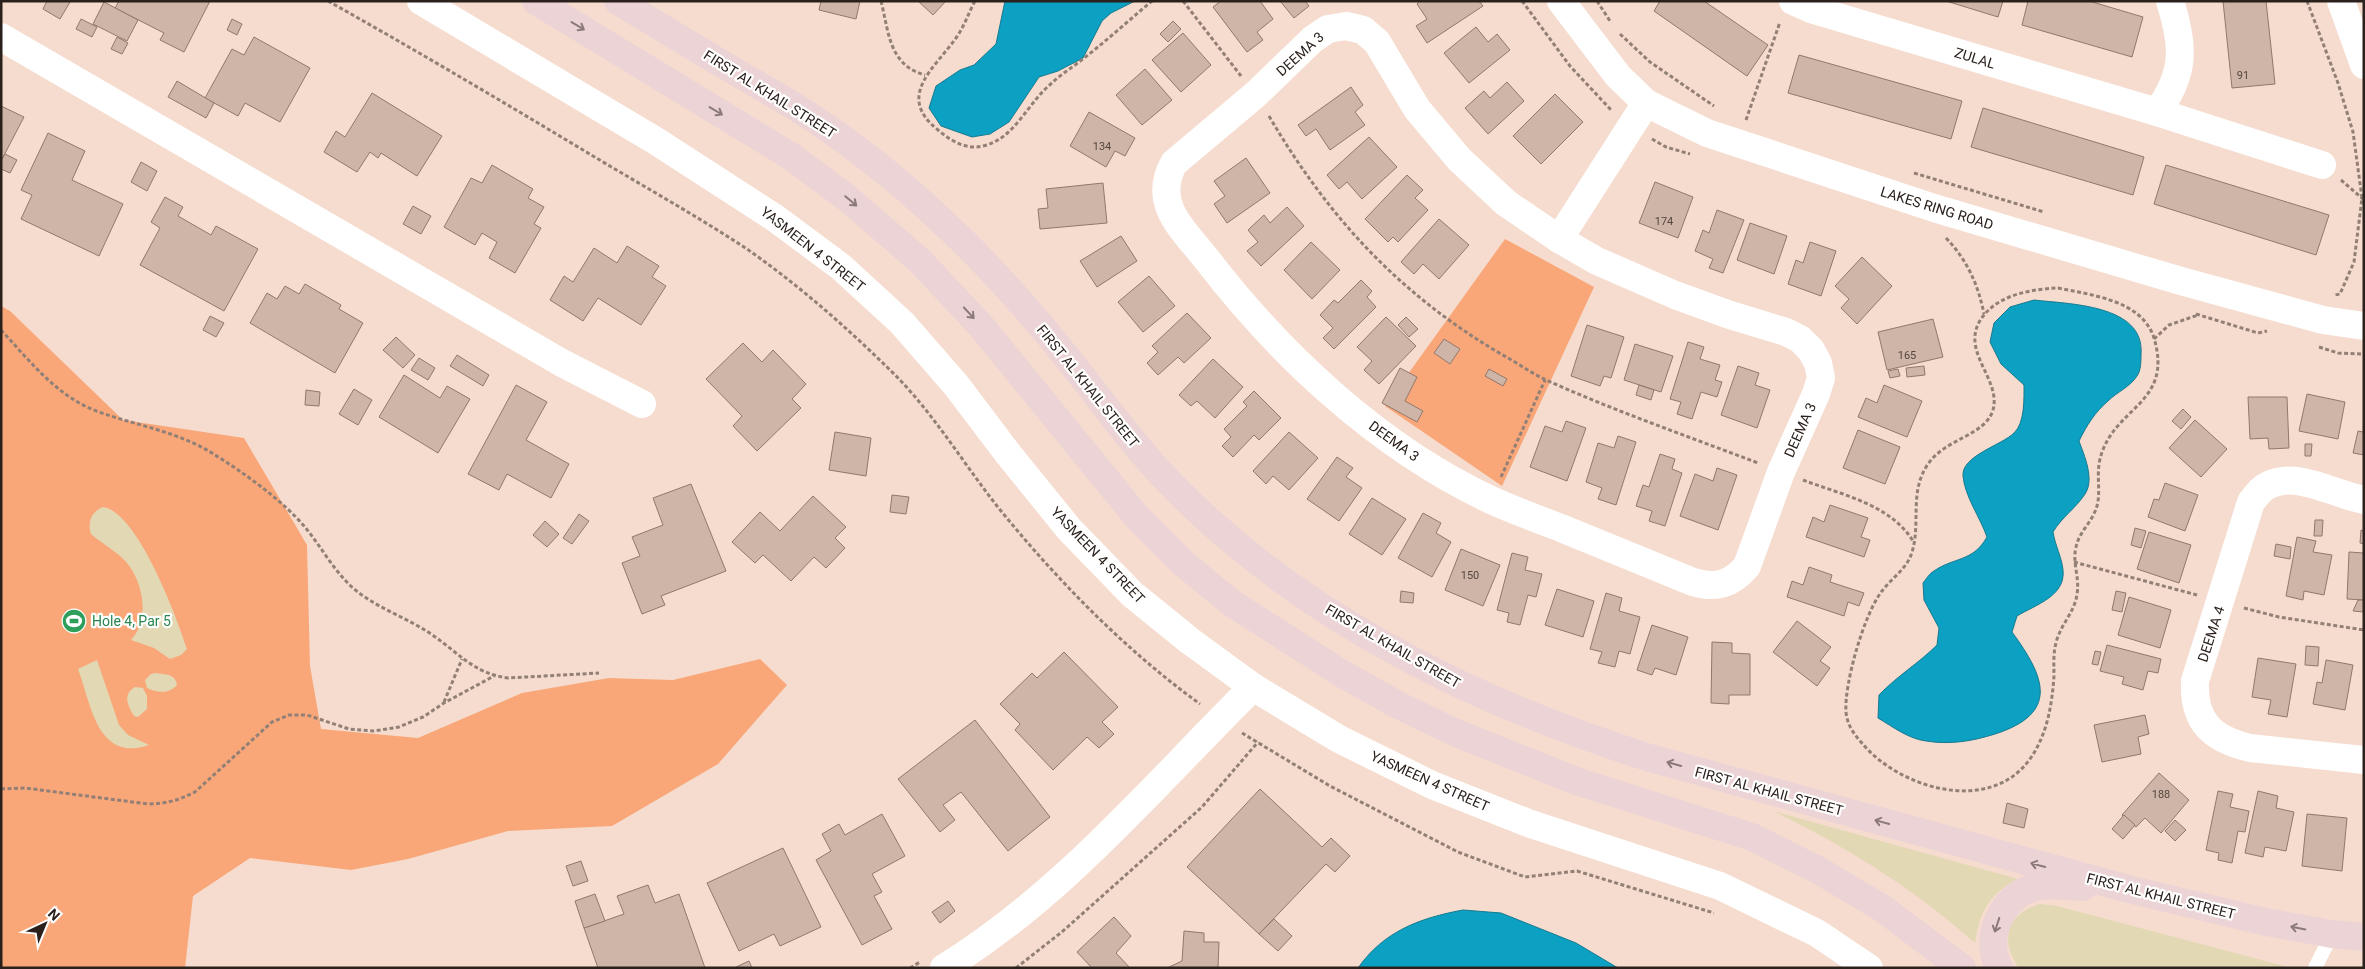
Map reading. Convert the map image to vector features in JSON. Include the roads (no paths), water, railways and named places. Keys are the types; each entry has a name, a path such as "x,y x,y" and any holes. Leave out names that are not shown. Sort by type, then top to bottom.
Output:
{"main road":[{"path":"536,1 792,157 854,204 918,259 981,326 1137,517 1183,563 1240,609 1342,673 1398,705 1456,733 1576,781 1752,837 1818,870 1882,908 1962,968"},
{"name":"FIRST AL KHAIL STREET","path":"618,1 813,118 880,166 948,226 1014,295 1072,364 1126,434 1187,499 1261,565 1365,633 1419,664 1475,692 1591,739 1770,791 2132,890 2266,922 2332,934 2364,936"},
{"path":"1999,968 1993,945 1995,926 2004,909 2018,895 2035,887 2054,886 2132,890"}],"street":[{"name":"YASMEEN 4 STREET","path":"421,1 656,141 775,218 841,267 902,323 956,385 1009,455 1069,529 1132,594 1190,641 1253,687 1339,739 1432,785 1528,823 1720,886 1817,933 1869,968"},
{"name":"LAKES RING ROAD","path":"1561,1 1618,76 1646,102 1707,133 1742,133 1934,208 2181,281 2322,320 2364,326"},
{"path":"2157,112 2168,97 2177,79 2180,60 2180,41 2170,1"},
{"path":"2341,1 2364,65"},
{"name":"ZULAL","path":"1787,10 1811,9 2157,112 2322,165"},
{"name":"DEEMA 3","path":"1346,26 1363,30 1377,42 1417,108 1459,159 1506,203 1559,239 1605,264 1675,295 1730,315 1786,332 1800,339 1811,350 1818,363 1821,378 1816,394 1782,472 1747,566 1738,576 1727,583 1716,586 1693,582 1491,500 1442,474 1396,444 1321,383 1252,314 1221,278 1167,205 1165,191 1167,176 1174,163 1256,94 1314,39 1328,29 1346,26"},
{"path":"1,37 562,363 642,404"},
{"path":"1559,239 1646,102"},
{"name":"DEEMA 4","path":"2364,500 2299,480 2280,480 2264,488 2251,502 2195,681 2194,697 2198,713 2205,724 2216,736 2232,744 2250,748 2364,760"},
{"path":"944,968 1011,921 1063,878 1112,832 1253,687"}],"lane":[{"path":"2315,968 2332,934"}],"water":[{"path":"1005,1 1135,1 1111,13 1102,21 1083,58 1058,71 1039,77 1009,122 990,134 972,137 941,126 929,108 936,86 960,70 974,65 996,44"},
{"path":"2034,300 2083,306 2118,316 2131,325 2139,337 2141,354 2139,371 2131,383 2099,410 2088,424 2079,441 2088,467 2089,481 2085,494 2053,532 2063,570 2063,579 2060,587 2048,599 2017,616 2012,632 2032,664 2038,679 2040,692 2038,704 2030,716 2016,725 1995,734 1978,739 1953,742 1920,740 1901,732 1878,718 1879,695 1937,645 1939,628 1924,600 1923,583 1934,571 1976,551 1987,537 1964,484 1964,469 1975,457 2018,429 2023,410 2024,385 2001,364 1990,342 1994,323 2010,307"},
{"path":"1463,910 1501,913 1576,943 1618,968 1358,968 1379,944 1391,935 1432,917"}],"place":[{"name":"Hole 4, Par 5","path":"74,621"}]}
